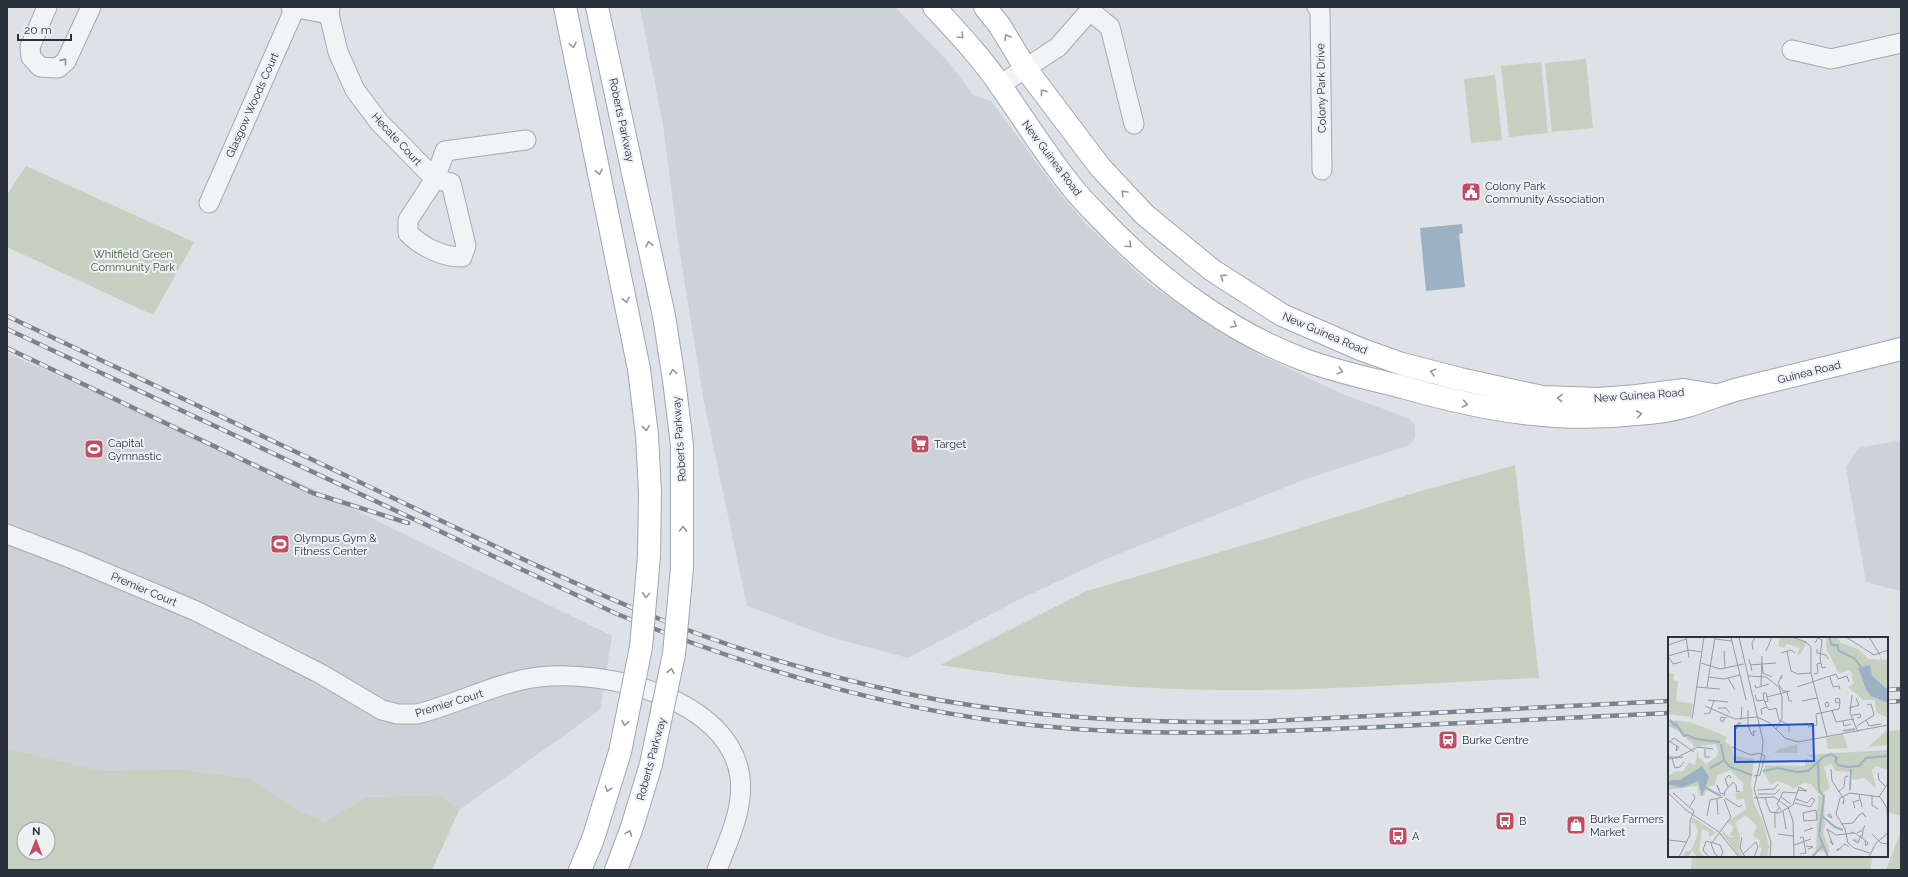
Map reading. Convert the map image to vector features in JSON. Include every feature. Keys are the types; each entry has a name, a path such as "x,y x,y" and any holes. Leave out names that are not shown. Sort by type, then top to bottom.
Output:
{"main road":[{"path":"565,7 639,369 647,442 650,493 649,556 641,647 620,752 592,839 580,870"},
{"name":"Roberts Parkway","path":"597,7 662,308 674,380 682,445 682,568 674,654 651,764 632,827 616,870"},
{"name":"New Guinea Road","path":"934,7 971,47 1000,84 1023,120 1074,190 1118,235 1152,266 1189,296 1262,341 1302,359 1348,373 1453,401 1534,416 1600,408 1684,390 1717,395"},
{"name":"New Guinea Road","path":"985,7 1000,26 1026,69 1100,167 1145,215 1212,270 1282,315 1360,349 1416,368 1542,397 1600,408"},
{"name":"Guinea Road","path":"1717,395 1901,349"}],"street":[{"path":"47,7 30,46 31,57 40,68 58,68 66,61 91,7"},
{"name":"Colony Park Drive","path":"1317,7 1320,11 1322,170"},
{"path":"293,8 329,11"},
{"name":"Glasgow Woods Court","path":"209,203 293,8"},
{"path":"1000,84 1026,69 1058,47 1092,9 1110,27 1134,124"},
{"name":"Hecate Court","path":"329,11 338,52 355,90 379,122 435,179 445,151 526,140"},
{"path":"1792,50 1831,59 1901,43"},
{"name":"Premier Court","path":"7,534 75,560 196,611 314,671 369,703 390,712 408,714 429,711 518,681 557,675 598,678 625,683 657,693 682,704 702,717 721,733 729,744 738,767 740,800 738,814 717,870"}],"shaded area":[{"path":"640,7 895,7 951,65 973,95 991,101 1059,193 1084,222 1147,282 1212,327 1260,355 1340,393 1408,418 1415,425 1415,437 1407,446 1303,480 1106,559 1020,599 908,658 830,637 747,606 703,397 677,234 663,125"},
{"path":"7,353 292,479 612,636 600,710 459,810 438,795 366,797 324,822 295,809 249,779 178,769 102,771 7,748"},
{"path":"1901,440 1901,591 1866,582 1846,467 1859,448"}],"green space":[{"path":"1586,59 1593,128 1552,132 1545,63"},
{"path":"1541,62 1548,133 1509,137 1501,66"},
{"path":"1495,75 1502,140 1471,143 1464,79"},
{"name":"Whitfield Green Community Park","path":"26,166 194,242 153,315 7,247 7,195"},
{"path":"1515,465 1539,678 1306,689 1192,690 1047,680 940,665 1087,591 1414,493"},
{"path":"1901,730 1901,816 1888,812 1888,731"},
{"path":"7,748 102,771 178,769 250,779 295,809 324,822 366,797 439,795 459,810 432,870 7,870"},
{"path":"1901,831 1901,870 1886,870"},
{"path":"1692,857 1873,857 1870,870 1691,870"}],"water":[{"path":"1462,224 1463,233 1459,234 1465,287 1426,291 1420,228"}],"railway":[{"path":"7,316 496,547 611,599 695,633 752,652 810,670 915,696 1010,711 1058,716 1203,722 1251,722 1668,701"},
{"path":"7,329 617,614 720,653 772,670 878,699 986,719 1041,726 1126,732 1294,730 1668,713"},
{"path":"7,348 313,493 408,523"},
{"path":"1888,690 1901,689"},
{"path":"1888,702 1901,701"}],"place":[{"name":"Colony Park Community Association","path":"1471,192"},
{"name":"Target","path":"920,444"},
{"name":"Capital Gymnastic","path":"94,449"},
{"name":"Olympus Gym & Fitness Center","path":"280,544"},
{"name":"Burke Centre","path":"1448,740"},
{"name":"B","path":"1505,821"},
{"name":"Burke Farmers Market","path":"1576,825"},
{"name":"A","path":"1398,836"}]}
